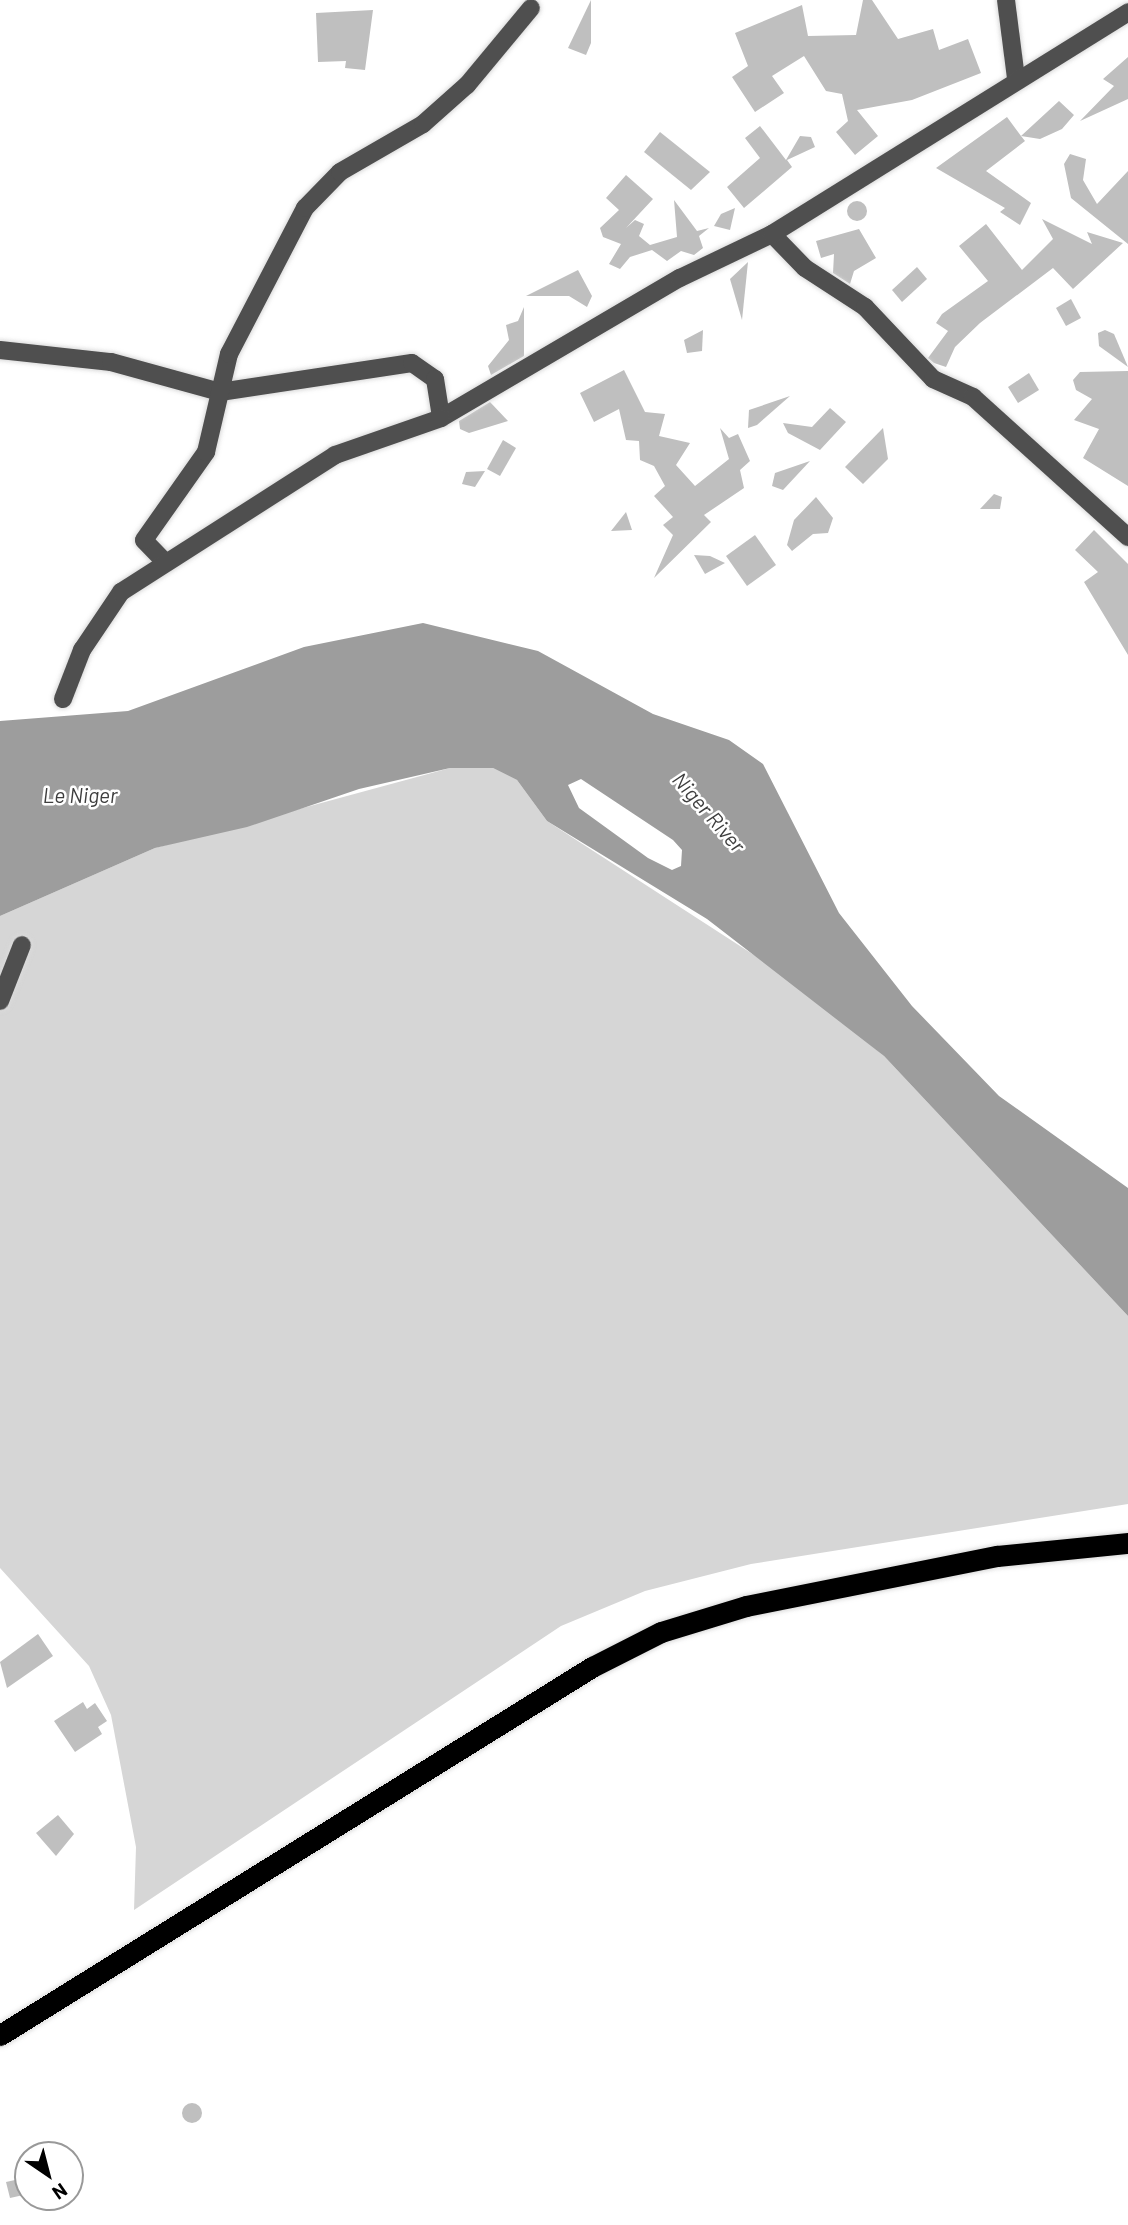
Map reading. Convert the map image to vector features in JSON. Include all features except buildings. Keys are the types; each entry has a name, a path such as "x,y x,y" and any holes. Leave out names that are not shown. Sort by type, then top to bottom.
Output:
{"highway":[{"path":"0,2035 592,1667 661,1632 746,1606 997,1556 1128,1543"}],"street":[{"path":"1006,0 1016,78"},
{"path":"165,562 144,541 206,452 229,354 305,208 340,172 423,124 467,85 531,8"},
{"path":"64,699 82,650 121,592 165,562 335,455 441,418 680,278 772,234 1016,78 1128,12"},
{"path":"772,234 805,268 865,307 933,379 972,397 1128,537"},
{"path":"0,350 111,362 220,391 412,363 435,379 441,418"},
{"path":"0,1001 22,945"}],"shaded area":[{"path":"450,768 493,768 517,780 547,821 785,975 884,1056 1128,1316 1128,1504 751,1564 645,1591 561,1626 134,1910 136,1847 111,1715 89,1666 0,1568 0,916 155,848"}],"water":[{"name":"Le Niger","path":"423,623 538,651 653,714 729,740 763,764 839,913 912,1006 999,1096 1128,1188 1128,1316 884,1056 707,919 547,821 517,780 493,768 450,768 359,789 247,827 155,848 0,916 0,721 128,711 304,647","holes":["581,779 673,840 682,850 681,866 672,870 648,858 579,808 568,785"]}],"water label":[{"name":"Niger River","path":"709,812"}]}
